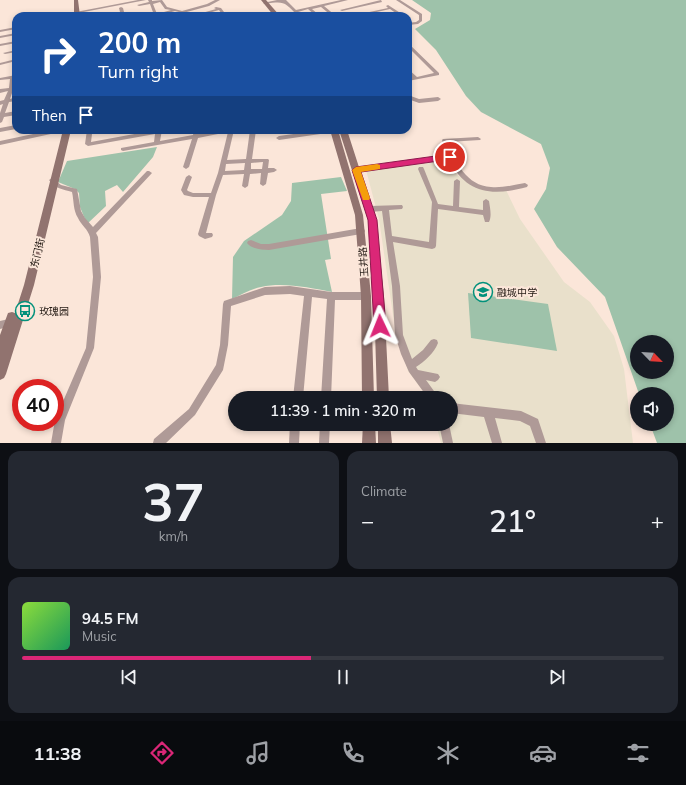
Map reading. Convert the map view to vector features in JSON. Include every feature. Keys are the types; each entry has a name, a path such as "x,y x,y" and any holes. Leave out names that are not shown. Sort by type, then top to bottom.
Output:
{"street":[{"path":"75,0 75,12"},
{"path":"83,12 144,0"},
{"path":"95,9 98,12 102,12 161,0 166,8 182,12 218,0"},
{"path":"258,0 268,12"},
{"path":"264,2 277,0"},
{"path":"319,0 330,12"},
{"path":"264,2 285,1 295,11 346,0"},
{"path":"398,0 421,15 421,20 417,23 412,24"},
{"path":"151,1 155,12"},
{"path":"336,1 343,11 380,1 397,12"},
{"path":"210,2 222,12"},
{"path":"264,2 273,12"},
{"path":"121,8 122,12"},
{"path":"309,8 314,12"},
{"path":"372,12 391,8"},
{"path":"209,12 220,9"},
{"path":"0,27 12,25"},
{"path":"12,29 0,31 0,36 12,34"},
{"path":"0,45 12,43"},
{"path":"412,48 437,74 412,79"},
{"path":"5,53 12,52"},
{"path":"0,64 12,61"},
{"path":"412,75 415,78"},
{"path":"0,79 12,76"},
{"path":"0,91 12,88"},
{"path":"0,117 12,92"},
{"path":"412,99 420,101 438,99"},
{"path":"0,103 12,100"},
{"path":"0,117 12,113"},
{"path":"0,130 12,128"},
{"path":"0,143 42,134"},
{"name":"东门街","path":"53,181 62,134"},
{"name":"东门街","path":"0,374 10,328 67,134"},
{"path":"90,134 88,144 143,134"},
{"path":"157,143 158,134"},
{"path":"186,167 196,134"},
{"path":"123,149 208,134"},
{"path":"209,235 205,236 202,234 221,173 230,134"},
{"path":"245,186 253,134"},
{"path":"279,138 306,134"},
{"name":"玉井路","path":"335,134 359,214 366,296 368,391"},
{"name":"玉井路","path":"344,134 370,209 372,220 376,261 383,391"},
{"path":"478,139 445,140 450,157 463,177 485,189 503,189 525,185"},
{"path":"356,170 450,157"},
{"path":"224,162 266,160 263,184"},
{"path":"390,238 432,246 433,214 436,210 432,193 421,169"},
{"path":"221,173 274,170"},
{"path":"93,231 149,173"},
{"path":"189,177 184,190 186,193 193,195 213,195"},
{"path":"53,181 60,188 75,191 78,213 84,224 93,231 97,276 90,348 60,420 56,443"},
{"path":"456,208 457,181"},
{"path":"435,206 456,208 487,216 486,201"},
{"path":"370,209 400,207"},
{"path":"385,208 390,238 399,335 410,365 429,391"},
{"path":"251,243 260,247 269,247 361,231"},
{"path":"158,443 192,412 220,367 224,345 227,304 265,291 290,290 331,296 366,296"},
{"path":"299,391 308,292"},
{"path":"326,391 331,296"},
{"path":"0,325 10,328"},
{"name":"东门街","path":"0,350 10,328"},
{"path":"410,365 427,353 434,343"},
{"path":"416,374 435,377"},
{"path":"458,409 521,416 534,423 541,443"},
{"path":"488,412 497,443"},
{"path":"294,443 295,431"},
{"path":"324,443 325,431"},
{"path":"369,431 369,443"},
{"path":"384,431 385,443"},
{"path":"445,431 448,443"}],"shaded area":[{"name":"融城中学","path":"447,159 457,175 474,185 506,190 520,219 564,282 590,302 614,336 624,369 630,418 630,431 632,431 633,443 441,443 438,431 458,431 458,391 423,391 408,371 394,322 379,219 366,170"}],"green space":[{"path":"412,0 686,0 686,443 657,443 653,431 674,431 674,387 637,387 634,379 674,379 674,335 630,335 630,368 605,297 557,247 534,209 546,189 550,168 541,144 481,112 466,96 436,50 415,29 430,20 431,13"},
{"path":"157,147 153,157 123,192 117,185 105,191 106,206 87,224 80,207 79,193 75,189 58,182 67,161"},
{"path":"341,177 347,191 321,194 331,259 325,260 332,292 297,286 279,285 254,289 232,299 233,257 244,241 282,215 291,201 292,183"},
{"path":"468,293 548,304 557,351 471,338"}],"slow traffic":[{"path":"366,198 356,170 377,167"}],"place":[{"name":"融城中学","path":"483,292"},
{"name":"玫瑰园","path":"25,311"}],"route":[{"path":"380,326 377,268 372,220 370,209 356,170 450,157"}]}
